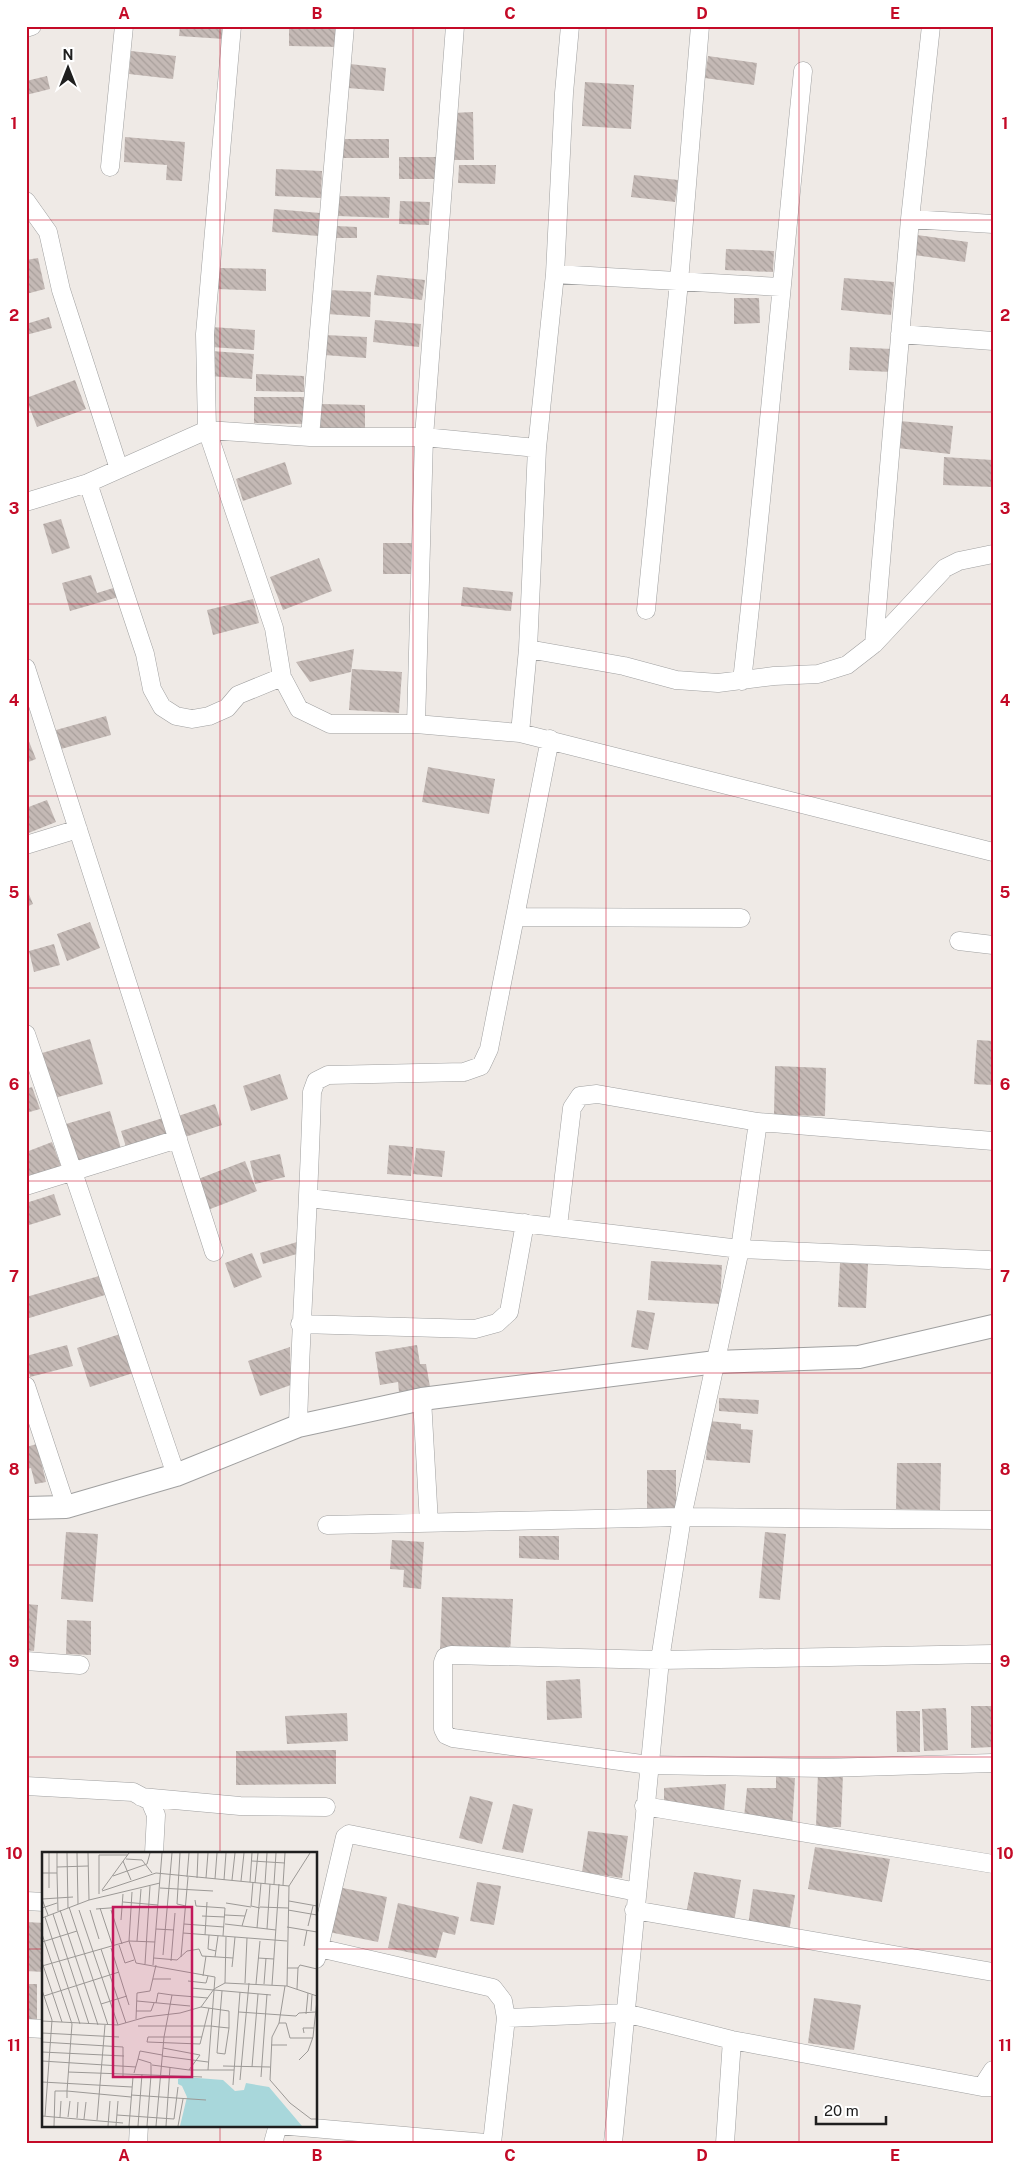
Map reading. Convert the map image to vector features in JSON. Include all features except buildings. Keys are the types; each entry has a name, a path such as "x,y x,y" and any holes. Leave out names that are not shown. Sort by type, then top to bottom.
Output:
{"street":[{"path":"26,28 32,26"},
{"path":"110,167 124,26"},
{"path":"232,26 205,334 208,430 274,628 282,677 299,709 330,724 416,724 520,733 550,739 993,852"},
{"path":"310,437 345,26"},
{"path":"416,724 424,437 455,26"},
{"path":"520,733 528,649 537,448 555,274 564,92 570,26"},
{"path":"646,610 679,282 700,26"},
{"path":"874,644 910,219 932,26"},
{"path":"742,681 761,510 780,287 803,72"},
{"path":"26,201 48,232 62,290 119,470"},
{"path":"910,219 993,224"},
{"path":"555,274 780,287"},
{"path":"900,334 993,341"},
{"path":"26,502 88,483 208,430 310,437 424,437 537,448"},
{"path":"88,483 145,654 152,689 162,707 176,716 192,718 209,716 227,708 238,695 282,677"},
{"path":"528,649 624,666 676,680 718,684 774,676 818,674 847,665 874,644 945,568 959,561 993,554"},
{"path":"26,668 214,1252"},
{"path":"298,1426 300,1324 309,1198 312,1092 316,1081 328,1075 464,1072 481,1066 489,1049 550,739"},
{"path":"26,845 78,829"},
{"path":"515,917 741,918"},
{"path":"959,942 993,945"},
{"path":"26,1034 176,1475"},
{"path":"558,1226 572,1108 580,1096 597,1094 758,1122 993,1141"},
{"path":"613,2143 644,1806 660,1660 682,1517 740,1249 758,1122"},
{"path":"26,1186 178,1139"},
{"path":"309,1198 525,1222 740,1249 989,1260"},
{"path":"300,1324 475,1329 497,1323 509,1312 525,1222"},
{"path":"26,1508 66,1507 176,1475 298,1426 422,1399 716,1362 859,1357 993,1326"},
{"path":"26,1386 66,1507"},
{"path":"422,1399 429,1524"},
{"path":"326,1525 682,1517 993,1520"},
{"path":"993,1654 660,1660 451,1655 445,1657 443,1662 443,1729 446,1736 649,1765 825,1768 993,1763"},
{"path":"26,1661 80,1665"},
{"path":"26,1786 133,1792 150,1801 156,1815 154,1852"},
{"path":"141,1797 240,1806 326,1807"},
{"path":"644,1806 993,1864"},
{"path":"492,2143 506,2018 503,2001 493,1988 318,1954 345,1837 349,1834 637,1892"},
{"path":"26,1901 42,1902"},
{"path":"634,1910 993,1972"},
{"path":"506,2018 625,2013 732,2040 987,2087 993,2070"},
{"path":"26,2028 42,2029"},
{"path":"725,2143 732,2040"},
{"path":"138,2143 139,2126"},
{"path":"273,2143 278,2126"},
{"path":"285,2126 371,2138 486,2143"}]}
